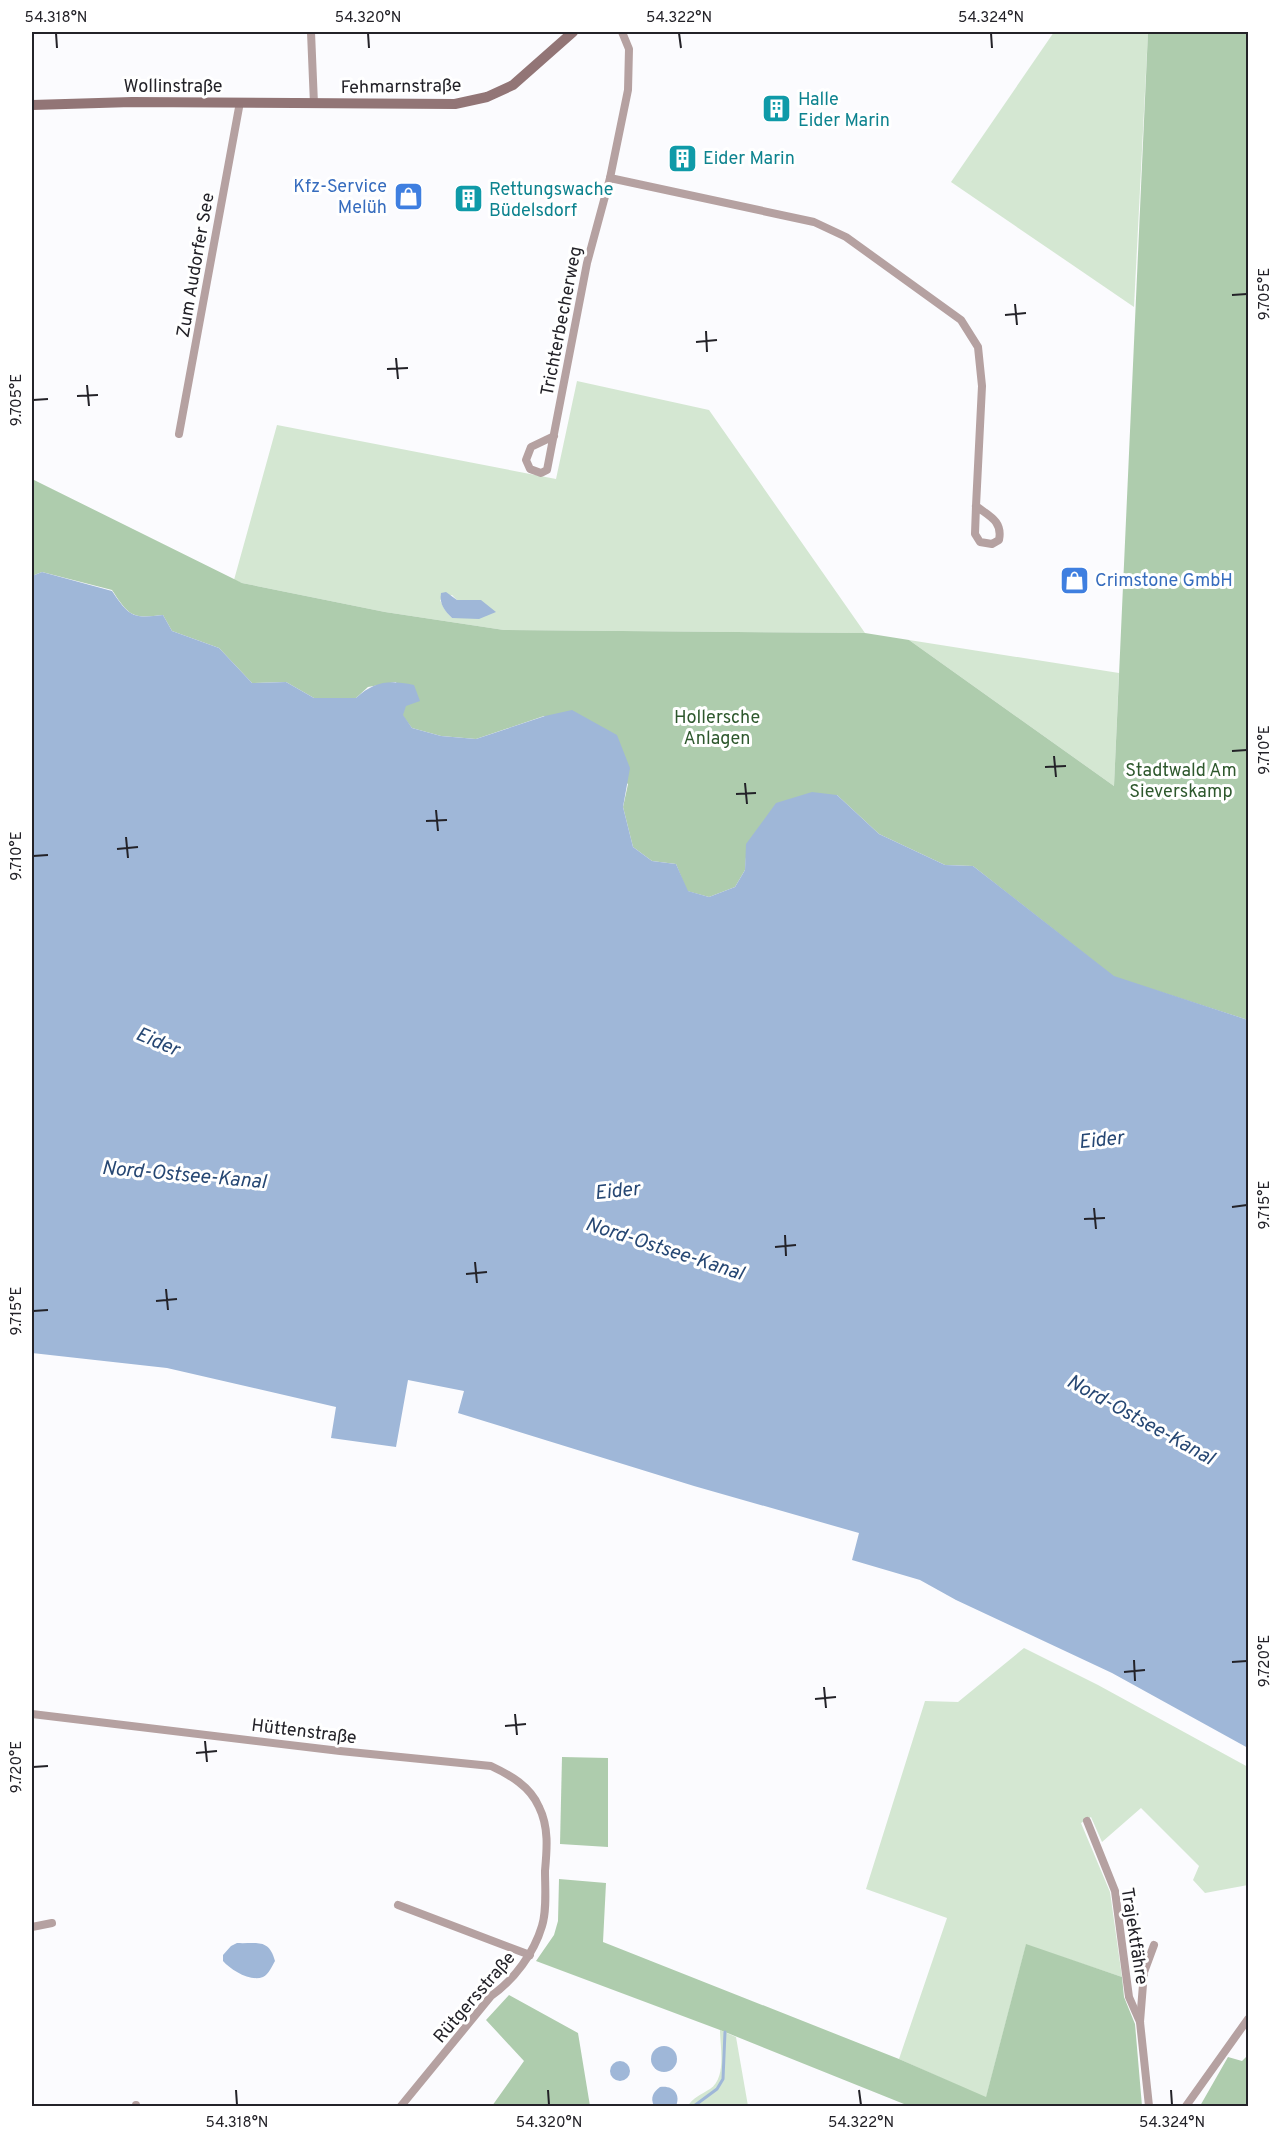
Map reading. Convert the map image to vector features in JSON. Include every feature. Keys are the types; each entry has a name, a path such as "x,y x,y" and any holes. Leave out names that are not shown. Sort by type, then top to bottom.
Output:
{"street":[{"path":"311,32 314,104"},
{"name":"Fehmarnstraße","path":"314,104 455,104 487,97 513,85 573,32"},
{"name":"Trichterbecherweg","path":"554,436 531,447 526,460 530,469 541,473 547,470 554,436 587,262 610,178 628,90 629,49 622,32"},
{"name":"Wollinstraße","path":"32,105 240,102 314,104"},
{"name":"Zum Audorfer See","path":"179,434 240,102"},
{"path":"610,178 814,222 846,237 961,320 978,347 982,386 975,506 975,534 980,542 992,544 999,540 1001,531 998,522 975,506"},
{"name":"Hüttenstraße","path":"32,1714 340,1751 491,1766 508,1774 526,1788 539,1806 545,1824"},
{"name":"Trajektfähre","path":"1087,1821 1114,1891 1130,1996 1140,2022"},
{"name":"Rütgersstraße","path":"401,2106 491,1996 502,1988 530,1955 543,1925 547,1842 545,1824"},
{"path":"398,1905 530,1955"},
{"path":"32,1927 52,1923"},
{"name":"Trajektfähre","path":"1149,2106 1140,2022 1144,1972 1154,1945"},
{"path":"1186,2106 1248,2019"}],"green space":[{"path":"1054,32 1148,32 1134,307 951,182"},
{"name":"Hollersche Anlagen","path":"1148,32 1248,32 1248,1020 1114,977 973,866 945,865 879,834 837,795 747,844 745,870 735,887 709,897 687,891 676,864 652,861 633,847 623,807 628,784 544,716 476,739 441,736 412,728 402,715 405,706 396,682 368,687 356,698 314,698 286,682 252,683 219,648 172,631 163,615 138,616 132,614 112,590 42,572 32,576 32,479 242,583 385,612 504,630 865,633 909,640 1114,786"},
{"path":"577,381 709,410 865,633 504,630 385,612 234,580 277,425 556,479","holes":["452,595 457,600 452,618 440,600"]},
{"path":"909,640 1119,673 1114,786"},
{"path":"1024,1648 1098,1685 1248,1767 1248,1885 1205,1893 1193,1880 1199,1866 1141,1808 1102,1842 1091,1817 1081,1823 1110,1892 1122,1977 1026,1945 986,2098 899,2059 947,1918 866,1889 925,1701 958,1702"},
{"path":"562,1757 608,1758 608,1847 560,1844"},
{"path":"559,1879 606,1883 603,1942 899,2059 986,2097 1026,1944 1122,1977 1124,1997 1135,2024 1142,2106 909,2106 720,2030 536,1961 554,1935 558,1921"},
{"path":"509,1995 578,2033 590,2106 492,2106 524,2061 486,2020"},
{"path":"720,2030 736,2037 748,2106 688,2106 695,2098 710,2089 719,2077 721,2070"},
{"path":"1248,2055 1248,2106 1200,2106 1228,2057 1242,2061"}],"water":[{"path":"42,572 112,591 127,611 132,614 138,616 163,615 172,631 219,648 252,683 286,682 314,698 356,698 376,685 390,682 414,685 420,701 406,706 403,715 412,728 441,736 476,739 545,716 572,710 617,735 630,768 623,807 633,847 652,861 676,864 688,891 709,897 735,887 745,870 746,844 776,803 812,792 837,795 879,834 945,865 973,866 1114,976 1248,1020 1248,1748 1112,1673 956,1600 920,1580 852,1560 859,1533 694,1486 458,1413 464,1391 408,1380 396,1447 331,1438 336,1407 167,1368 32,1353 32,576"},
{"path":"446,592 457,600 481,600 496,612 479,619 452,618 441,601 441,593"},
{"path":"237,1943 266,1945 275,1961 265,1976 247,1977 223,1961 223,1955"},
{"path":"664,2046 673,2050 677,2059 673,2068 664,2072 655,2068 651,2059 655,2050"},
{"path":"620,2061 627,2064 630,2071 627,2078 620,2081 613,2078 610,2071 613,2064"},
{"path":"660,2087 669,2087 675,2091 676,2106 654,2106 653,2095"}],"waterway":[{"path":"694,2106 717,2089 723,2079 725,2032"}],"place":[{"name":"Halle Eider Marin","path":"777,109"},
{"name":"Eider Marin","path":"682,158"},
{"name":"Kfz-Service Melüh","path":"408,196"},
{"name":"Rettungswache Büdelsdorf","path":"468,199"},
{"name":"Crimstone GmbH","path":"1074,580"}],"park label":[{"name":"Stadtwald Am Sieverskamp","path":"1181,780"}],"water label":[{"name":"Eider","path":"158,1041"},
{"name":"Eider","path":"1101,1139"},
{"name":"Nord-Ostsee-Kanal","path":"184,1174"},
{"name":"Eider","path":"617,1190"},
{"name":"Nord-Ostsee-Kanal","path":"665,1248"},
{"name":"Nord-Ostsee-Kanal","path":"1141,1419"}]}
